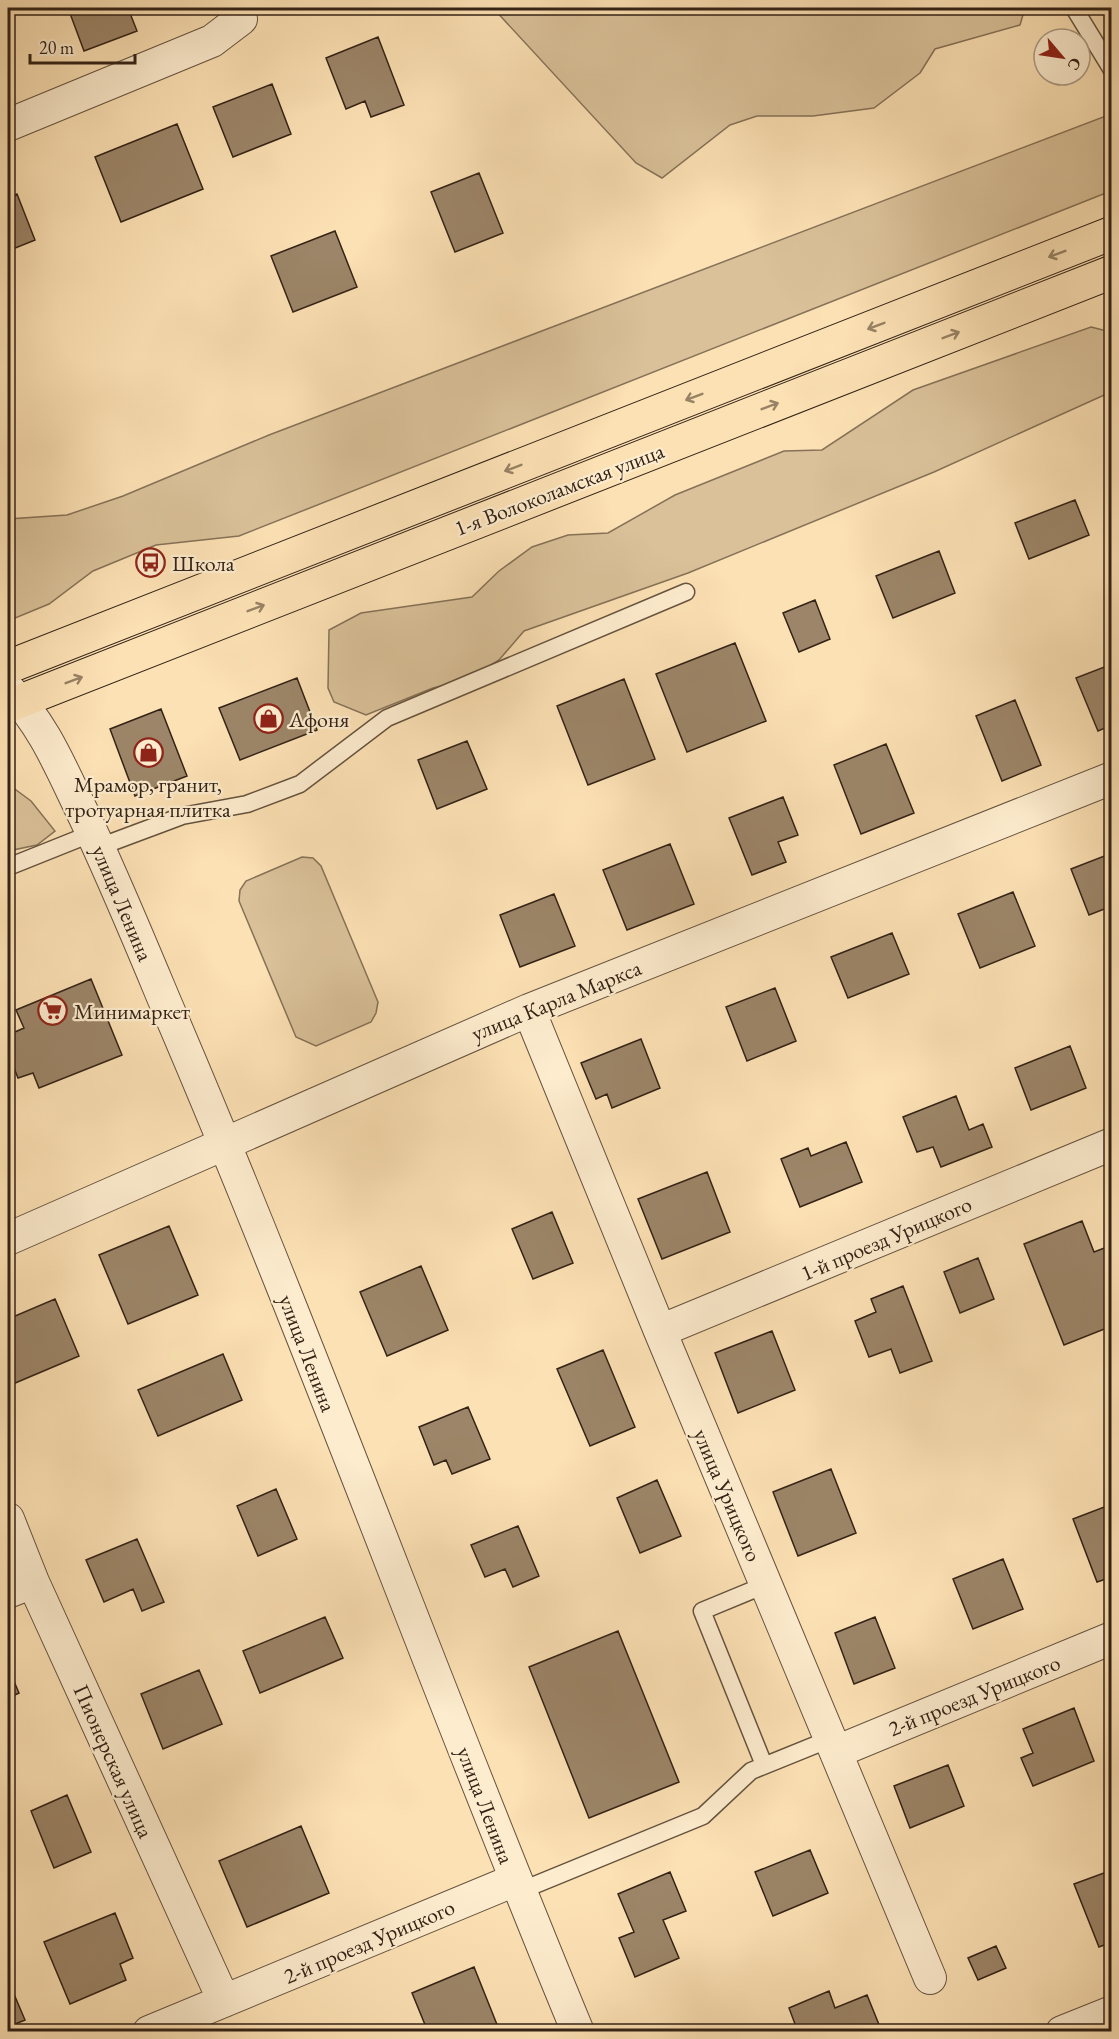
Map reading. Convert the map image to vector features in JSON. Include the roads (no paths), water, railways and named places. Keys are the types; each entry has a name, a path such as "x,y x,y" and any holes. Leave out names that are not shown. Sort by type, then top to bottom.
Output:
{"main road":[{"name":"1-я Волоколамская улица","path":"8,667 1112,233"},
{"name":"1-я Волоколамская улица","path":"12,699 1112,272"}],"street":[{"path":"8,125 212,41 241,19 236,8"},
{"name":"улица Ленина","path":"12,699 50,745 96,840 225,1142 517,1885 578,2031"},
{"name":"улица Карла Маркса","path":"8,1239 529,1010 1112,778"},
{"name":"улица Урицкого","path":"529,1010 765,1585 930,1978"},
{"name":"1-й проезд Урицкого","path":"660,1331 1112,1144"},
{"name":"Пионерская улица","path":"8,1519 20,1587 224,2001"},
{"name":"2-й проезд Урицкого","path":"833,1745 1112,1638"},
{"name":"2-й проезд Урицкого","path":"149,2031 517,1885"},
{"path":"1062,2031 1112,2012"}],"lane":[{"path":"1074,8 1112,70"},
{"path":"8,867 182,816 247,804 300,784 387,718 686,592"},
{"path":"764,1765 702,1611 765,1585"},
{"path":"517,1885 703,1816 751,1771 833,1745"}],"place":[{"name":"Школа","path":"151,563"},
{"name":"Афоня","path":"268,719"},
{"name":"Мрамор, гранит, тротуарная плитка","path":"148,752"},
{"name":"Минимаркет","path":"53,1011"}]}
